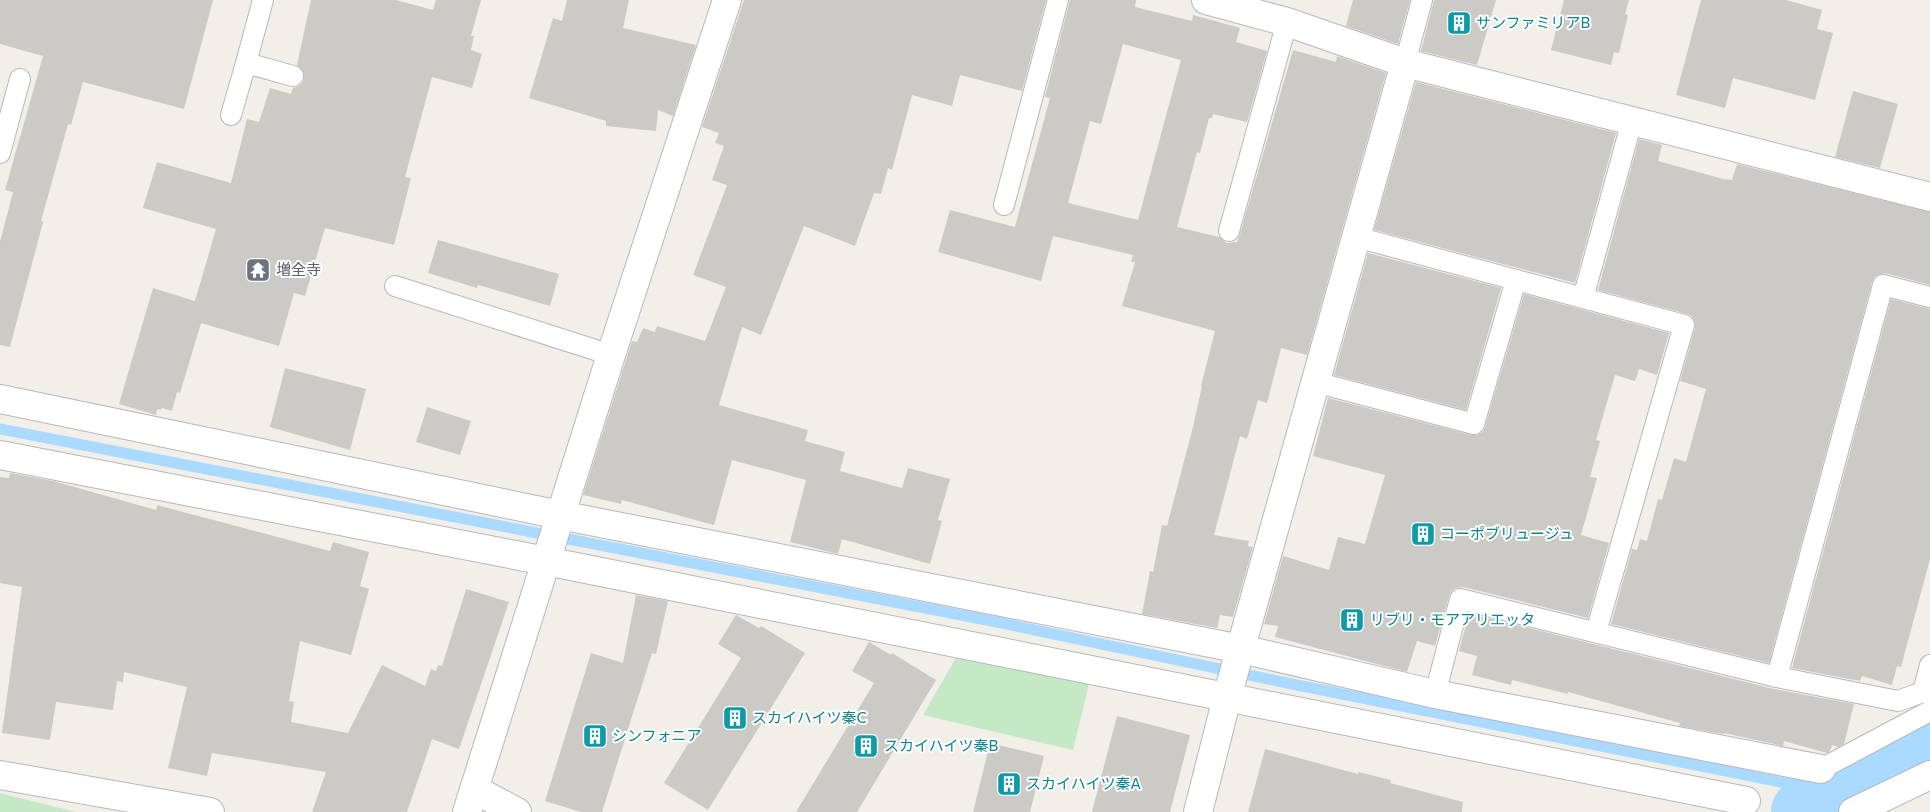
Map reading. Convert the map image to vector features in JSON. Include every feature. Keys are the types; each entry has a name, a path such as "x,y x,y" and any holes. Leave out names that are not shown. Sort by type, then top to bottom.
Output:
{"street":[{"path":"516,812 471,800 558,520 727,0"},
{"path":"1206,0 1287,22 1404,63 1930,197"},
{"path":"1198,812 1228,694 1404,63"},
{"path":"0,400 558,520 1821,769"},
{"path":"0,454 547,556 1228,694 1747,807"},
{"path":"1853,812 1930,774"},
{"path":"0,775 210,812"}],"lane":[{"path":"231,115 263,0"},
{"path":"1004,205 1058,0"},
{"path":"1404,63 1422,0"},
{"path":"1229,231 1287,22"},
{"path":"246,63 293,76"},
{"path":"0,154 20,79"},
{"path":"1583,298 1632,121"},
{"path":"1356,237 1684,326 1596,632"},
{"path":"1315,382 1474,424 1516,280"},
{"path":"1777,677 1883,285 1930,297"},
{"path":"395,286 611,355"},
{"path":"1435,694 1460,599 1777,677 1898,701 1926,693 1930,665"},
{"path":"1821,769 1930,711"}],"green space":[{"path":"957,656 1089,684 1073,750 923,715"},
{"path":"0,793 76,812 0,812"}],"building":[{"path":"0,0 213,0 184,109 83,82 71,125 68,124 41,221 43,222 10,347 0,345 0,242 13,192 5,190 43,56 0,44"},
{"path":"311,0 396,0 433,10 436,0 481,0 471,36 474,36 471,50 482,54 472,88 432,77 405,177 411,178 394,245 325,228 305,296 294,293 279,346 201,323 180,393 177,392 172,411 162,408 161,410 157,409 156,415 119,404 153,288 195,301 216,229 143,208 157,162 231,183 247,119 259,122 270,88 291,94 293,88 301,85 304,80 304,73 297,65"},
{"path":"567,0 629,0 623,28 696,45 673,116 658,110 656,131 606,126 606,121 529,98 553,18 562,21"},
{"path":"744,0 1046,0 1022,91 960,75 952,106 912,95 892,170 888,168 881,194 874,193 855,246 804,226 761,335 742,327 719,405 808,430 805,441 845,452 840,471 902,488 908,468 950,479 938,520 942,521 930,564 842,539 838,554 790,542 806,480 732,460 714,525 622,500 621,504 583,495 632,341 637,342 643,328 655,332 657,326 705,341 726,287 693,275 727,185 712,180 724,146 715,143 719,133 702,127"},
{"path":"1070,0 1136,0 1135,7 1192,21 1193,15 1240,28 1236,42 1267,51 1247,122 1213,114 1212,118 1209,118 1200,153 1197,152 1177,227 1219,237 1226,243 1237,242 1240,234 1293,50 1336,62 1337,56 1386,73 1307,355 1281,348 1267,403 1258,400 1247,439 1240,436 1214,535 1249,541 1248,546 1253,547 1233,617 1220,615 1217,628 1142,614 1150,571 1153,572 1162,525 1167,526 1193,427 1215,331 1122,306 1135,262 1131,262 1133,255 1053,236 1041,281 938,252 950,210 1015,227 1050,98 1045,97","holes":["1123,44 1181,60 1138,220 1068,203 1090,121 1101,124"]},
{"path":"1353,0 1410,0 1398,44 1346,26"},
{"name":"サンファミリアB","path":"1434,0 1496,0 1477,65 1421,51"},
{"path":"1564,0 1629,0 1625,14 1628,15 1619,53 1614,52 1611,65 1551,50"},
{"path":"1701,0 1786,0 1822,10 1817,29 1833,33 1815,100 1733,78 1725,108 1676,95"},
{"path":"1416,82 1616,133 1575,283 1374,230"},
{"path":"1853,91 1898,104 1880,168 1835,157"},
{"path":"1639,139 1662,145 1658,161 1723,179 1732,180 1737,164 1930,212 1930,285 1885,273 1875,276 1872,282 1769,663 1611,624 1632,549 1637,550 1640,539 1647,541 1658,499 1662,500 1674,458 1686,462 1706,389 1680,381 1695,328 1692,316 1598,290"},
{"path":"438,240 559,274 550,306 478,285 477,288 428,273"},
{"path":"1368,253 1501,288 1466,410 1334,375"},
{"path":"1524,294 1669,333 1657,375 1639,369 1635,381 1615,375 1596,440 1600,441 1590,477 1597,478 1581,535 1609,543 1588,618 1463,587 1456,588 1451,591 1449,596 1435,646 1417,641 1407,672 1275,637 1278,626 1264,624 1283,556 1329,570 1338,537 1365,544 1385,475 1313,456 1328,398 1471,435 1483,432"},
{"path":"1891,299 1930,309 1930,559 1901,667 1897,666 1892,685 1862,676 1860,681 1792,668"},
{"path":"285,368 366,389 350,450 270,427"},
{"path":"427,407 471,421 460,455 416,442"},
{"path":"10,473 53,481 156,510 157,505 330,551 333,542 369,552 360,586 369,589 351,655 300,641 289,701 294,702 291,722 348,733 382,665 425,686 431,669 436,671 438,665 442,666 466,589 509,602 459,749 432,739 407,812 312,812 326,772 212,753 207,776 168,768 187,687 124,672 123,682 117,681 113,710 56,702 50,740 2,733 22,587 0,583 0,477 9,478"},
{"name":"シンフォニア","path":"636,595 668,601 656,654 652,653 602,812 581,812 545,801 591,653 623,663"},
{"path":"1469,613 1774,689 1854,704 1844,744 1838,747 1832,745 1827,753 1784,741 1783,746 1724,733 1679,726 1680,723 1568,692 1568,694 1512,680 1511,685 1472,675 1477,656 1459,651"},
{"name":"スカイハイツ秦C","path":"736,615 759,628 761,626 805,653 708,810 664,783 741,658 718,644"},
{"name":"スカイハイツ秦B","path":"869,642 891,655 892,653 936,680 857,812 796,812 874,683 852,671"},
{"path":"1117,716 1190,735 1170,812 1092,812"},
{"name":"スカイハイツ秦A","path":"990,743 1044,756 1030,812 973,812"},
{"path":"1265,749 1358,774 1359,772 1391,780 1390,783 1463,802 1462,812 1248,812"}],"waterway":[{"path":"0,429 992,621 1292,684 1840,794"},
{"path":"1805,812 1930,748"}],"place":[{"name":"サンファミリアB","path":"1459,23"},
{"name":"増全寺","path":"258,270"},
{"name":"コーポブリュージュ","path":"1423,534"},
{"name":"リブリ・モアアリエッタ","path":"1352,620"},
{"name":"スカイハイツ秦C","path":"735,718"},
{"name":"シンフォニア","path":"595,736"},
{"name":"スカイハイツ秦B","path":"866,746"},
{"name":"スカイハイツ秦A","path":"1009,784"}]}
